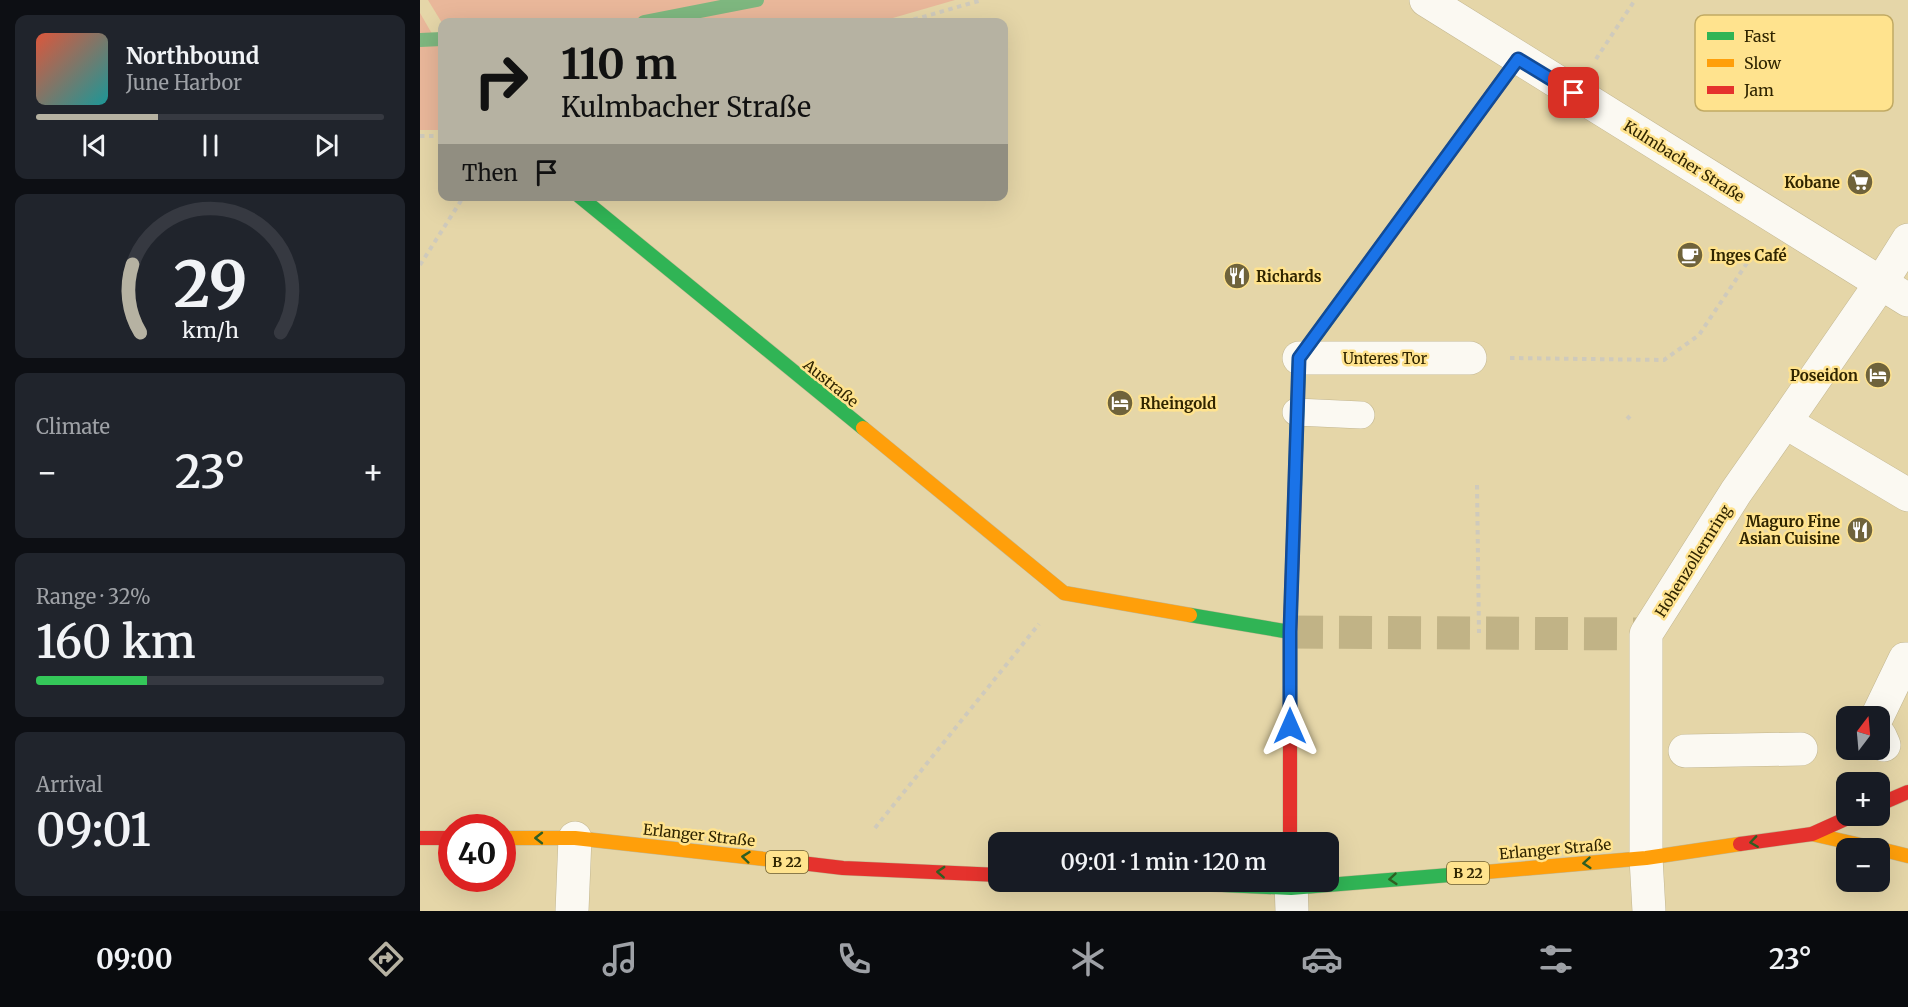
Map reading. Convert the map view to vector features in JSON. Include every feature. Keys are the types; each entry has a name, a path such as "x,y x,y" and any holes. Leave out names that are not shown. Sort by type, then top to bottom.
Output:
{"street":[{"name":"Kulmbacher Straße","path":"1426,0 1894,292"},
{"path":"1290,832 1290,632 1299,358 1518,59"},
{"name":"Austraße","path":"585,201 1064,593 1290,632"},
{"path":"1908,240 1894,292 1785,422 1908,495"},
{"name":"Unteres Tor","path":"1299,358 1470,358"},
{"name":"Hohenzollernring","path":"1649,911 1646,858 1646,634 1736,492 1785,422"},
{"path":"1889,706 1905,659 1908,659"},
{"path":"1685,751 1802,749"},
{"path":"1890,800 1908,792"},
{"name":"B 22","path":"1812,834 1836,823"},
{"name":"Erlanger Straße","path":"1268,892 1291,894 1646,858 1812,834"},
{"name":"B 22","path":"1812,834 1836,839"},
{"path":"420,838 438,838"},
{"name":"Erlanger Straße","path":"516,838 575,838 843,868 988,875"},
{"path":"572,911 575,838"},
{"name":"B 22","path":"1890,852 1908,856"}],"lane":[{"path":"1296,412 1360,415"}],"path":[{"path":"919,18 982,0"},
{"path":"1574,93 1635,0"},
{"path":"420,136 438,136"},
{"path":"420,265 461,201"},
{"path":"1470,358 1664,360 1699,335 1776,218"},
{"path":"1477,485 1479,633"},
{"path":"843,868 1064,593"}],"shaded area":[{"path":"428,0 955,0 893,18 439,18"},
{"path":"420,13 438,44 438,130 420,130"}],"waterway":[{"path":"665,18 757,0"},
{"path":"420,40 438,39"}],"tunnel":[{"path":"1290,632 1646,634"}],"traffic: fast":[{"path":"585,201 863,428"},
{"path":"1295,484 1299,358 1363,271"},
{"path":"1190,615 1290,632"},
{"path":"1339,884 1462,874"}],"traffic: slow":[{"path":"863,428 1064,593 1190,615"},
{"path":"1812,834 1836,839"},
{"path":"516,838 575,838 801,863"},
{"path":"1462,874 1646,858 1740,844"},
{"path":"1890,852 1908,856"}],"traffic: jam":[{"path":"1363,271 1518,59"},
{"path":"1290,832 1290,632 1295,484"},
{"path":"1890,800 1908,792"},
{"path":"1740,844 1812,834 1836,823"},
{"path":"420,838 438,838"},
{"path":"801,863 843,868 988,875"}],"place":[{"name":"Kobane","path":"1860,182"},
{"name":"Inges Café","path":"1690,255"},
{"name":"Richards","path":"1237,276"},
{"name":"Poseidon","path":"1878,375"},
{"name":"Rheingold","path":"1120,403"},
{"name":"Maguro Fine Asian Cuisine","path":"1860,530"}],"route":[{"path":"1290,726 1290,632 1299,358 1518,59 1574,93"}]}
